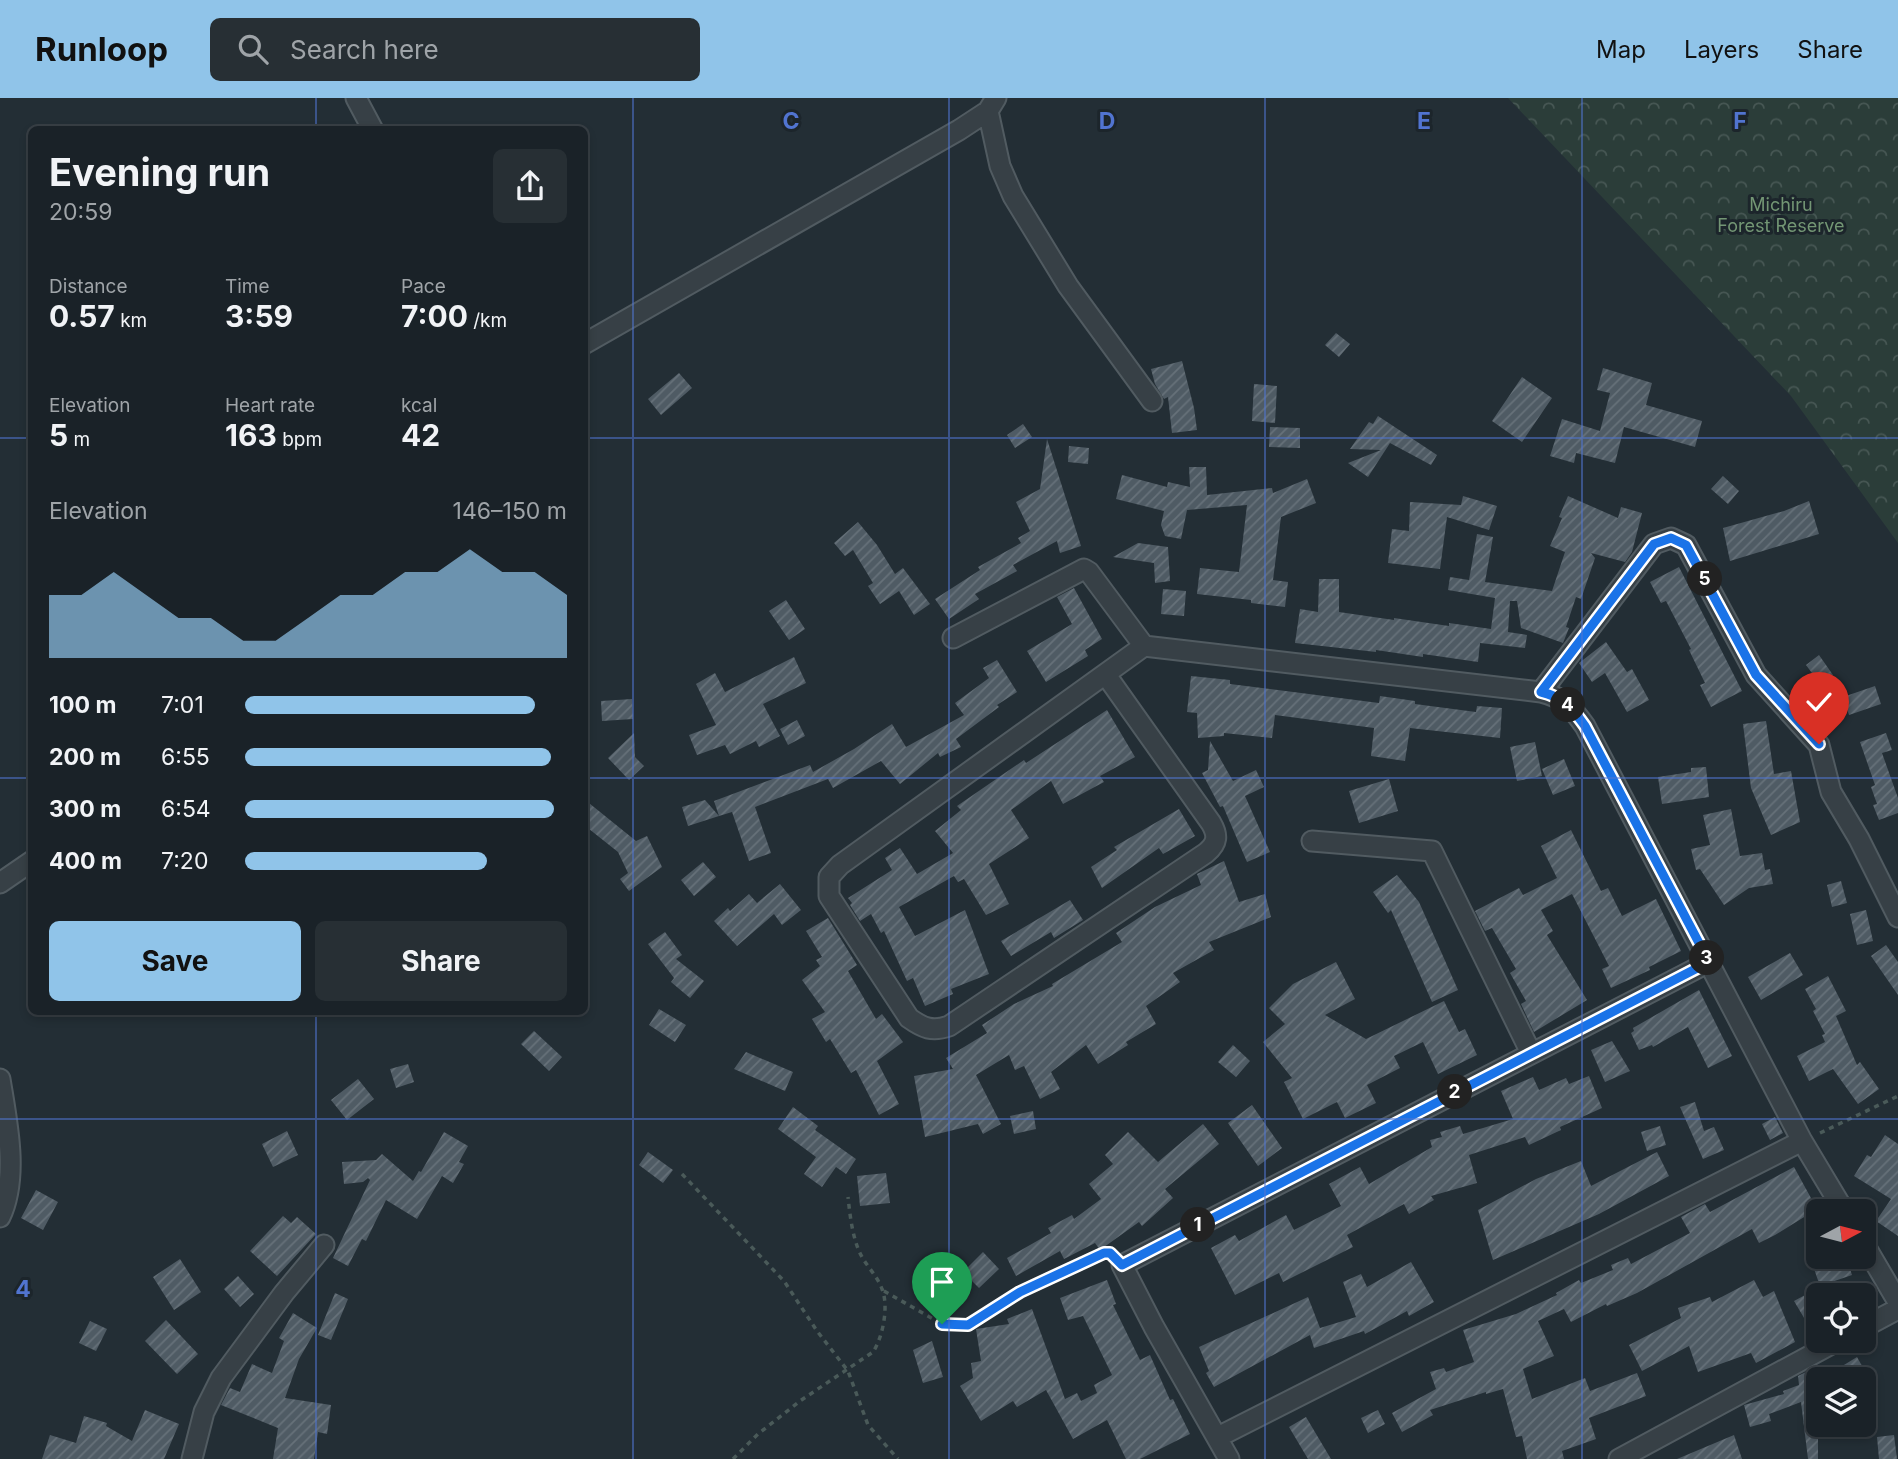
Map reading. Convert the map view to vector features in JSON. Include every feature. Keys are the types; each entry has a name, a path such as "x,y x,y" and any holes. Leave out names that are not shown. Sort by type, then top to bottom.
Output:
{"street":[{"path":"356,98 371,126"},
{"path":"588,342 992,105 1000,166 1013,196 1069,286 1152,401"},
{"path":"1541,692 1654,544 1671,538 1686,545 1756,675 1819,744 1831,792 1859,839 1898,917"},
{"path":"953,638 1084,569 1089,572 1144,646"},
{"path":"1106,675 1211,822 1217,834 1215,844 949,1026 930,1030 909,1018 829,896 829,877 840,865 1144,646 1541,692 1555,695 1571,706 1585,726 1802,1141 1837,1199"},
{"path":"1312,841 1432,851 1531,1053"},
{"path":"0,883 28,864"},
{"path":"1230,1459 1154,1327 1122,1265 1709,962"},
{"path":"0,1079 10,1167 6,1205 0,1217"},
{"path":"1219,1437 1802,1141"},
{"path":"192,1459 204,1412 221,1378 284,1293 324,1245"},
{"path":"1876,1264 1898,1301"},
{"path":"1876,1321 1898,1309"},
{"path":"1619,1459 1815,1353"}],"path":[{"path":"1802,1141 1898,1096"},
{"path":"682,1174 784,1281 848,1371 868,1424 898,1459"},
{"path":"848,1198 859,1251 884,1292 942,1324 968,1325 1020,1292 1104,1253 1110,1253 1122,1265"},
{"path":"733,1459 758,1434 800,1401 873,1352 881,1341 884,1329 884,1292"}],"green space":[{"name":"Michiru Forest Reserve","path":"1508,98 1898,98 1898,543 1791,396"}],"building":[{"path":"1336,333 1350,344 1339,357 1325,345"},
{"path":"1182,361 1197,430 1172,433 1168,397 1164,399 1155,384 1151,369"},
{"path":"1603,368 1652,383 1646,405 1702,421 1695,447 1624,427 1615,463 1576,453 1574,463 1550,456 1562,419 1600,431 1610,393 1597,390"},
{"path":"679,373 692,388 661,415 648,399"},
{"path":"1522,377 1552,398 1522,442 1492,421"},
{"path":"1254,384 1277,386 1275,423 1252,421"},
{"path":"1378,416 1437,455 1431,465 1390,443 1368,477 1348,463 1381,450 1350,449 1369,422 1373,424"},
{"path":"1023,424 1032,437 1015,448 1007,435"},
{"path":"1270,427 1300,428 1300,448 1269,447"},
{"path":"1047,439 1081,546 1060,553 1057,541 1013,565 1017,571 975,594 979,599 949,619 935,599 980,570 978,567 1021,543 1018,538 1030,531 1016,502 1040,489"},
{"path":"1069,446 1089,448 1088,464 1068,462"},
{"path":"1189,467 1206,467 1207,495 1272,488 1273,493 1307,479 1316,503 1281,517 1273,580 1288,582 1285,607 1197,594 1200,568 1239,572 1247,505 1187,510 1181,539 1165,536 1161,525 1164,511 1116,499 1122,475 1167,487 1168,482 1190,487"},
{"path":"1723,476 1739,491 1728,504 1711,489"},
{"path":"1463,496 1497,506 1489,530 1447,517 1440,569 1388,563 1392,529 1409,531 1410,502 1461,505"},
{"path":"1568,496 1618,518 1621,507 1642,513 1632,552 1625,562 1591,553 1595,558 1581,599 1576,597 1563,643 1521,628 1517,601 1510,601 1508,632 1527,635 1525,648 1480,643 1478,662 1423,654 1423,657 1295,643 1300,609 1318,612 1319,579 1339,579 1339,612 1491,629 1495,598 1448,590 1450,577 1469,580 1477,534 1493,537 1485,582 1552,591 1565,552 1550,546"},
{"path":"1809,501 1819,534 1730,561 1723,528"},
{"path":"858,522 877,545 895,574 903,568 930,604 914,615 899,591 880,604 868,586 873,583 853,550 845,556 834,543"},
{"path":"1138,543 1168,547 1170,581 1155,583 1154,563 1113,557"},
{"path":"1679,567 1742,691 1711,707 1700,685 1705,683 1689,650 1691,649 1666,601 1661,603 1650,582"},
{"path":"1074,588 1102,639 1085,650 1088,656 1046,682 1027,651 1072,624 1057,597"},
{"path":"1163,589 1186,591 1184,616 1161,614"},
{"path":"786,600 805,629 789,640 769,611"},
{"path":"1606,642 1627,672 1632,669 1649,700 1627,712 1605,673 1592,682 1579,663"},
{"path":"1819,655 1833,675 1820,684 1806,665"},
{"path":"794,657 806,683 763,704 780,736 759,747 756,741 730,754 725,745 697,755 689,735 716,725 696,684 715,673 725,692"},
{"path":"997,660 1017,692 956,739 961,747 940,757 938,753 900,784 881,761 833,788 828,779 755,807 771,853 749,861 732,812 719,816 714,801 810,765 813,772 892,724 906,747 964,715 955,703 989,678 983,668"},
{"path":"1191,676 1230,680 1230,684 1379,703 1380,696 1415,701 1415,704 1476,712 1477,706 1502,708 1500,738 1410,728 1405,761 1371,756 1374,728 1275,715 1272,738 1224,733 1224,736 1198,738 1197,713 1187,712"},
{"path":"1875,686 1881,704 1849,715 1843,697"},
{"path":"632,699 633,719 602,721 601,701"},
{"path":"1107,710 1135,757 1100,776 1104,782 1063,804 1051,781 1011,810 1029,838 989,864 1009,904 986,915 964,879 958,882 954,876 899,907 915,936 965,910 989,974 951,989 953,994 925,1006 913,978 907,981 884,931 881,933 871,914 860,921 848,898 892,870 885,858 900,848 917,874 953,853 935,831 961,810 957,806 1024,760 1026,763"},
{"path":"797,720 805,736 788,745 780,729"},
{"path":"1766,721 1774,774 1791,771 1800,822 1771,835 1751,788 1743,724"},
{"path":"634,733 635,757 644,766 629,780 608,758"},
{"path":"1886,733 1892,750 1882,753 1898,798 1898,813 1879,820 1873,805 1877,804 1871,787 1875,785 1860,742"},
{"path":"1210,741 1233,781 1256,770 1264,787 1245,796 1270,852 1247,862 1223,806 1220,807 1202,773 1208,770"},
{"path":"1535,742 1542,776 1517,781 1510,747"},
{"path":"1564,759 1575,786 1553,795 1542,769"},
{"path":"1706,767 1709,797 1662,804 1658,777"},
{"path":"1389,779 1398,811 1359,823 1349,791"},
{"path":"705,800 719,816 688,826 682,807"},
{"path":"588,802 636,841 647,836 662,867 629,891 620,879 628,873 618,852 588,828"},
{"path":"1179,809 1195,836 1163,854 1159,848 1102,888 1091,867 1117,850 1114,847"},
{"path":"1731,809 1740,856 1762,853 1765,870 1770,869 1773,884 1749,888 1724,905 1700,869 1696,870 1691,849 1710,845 1703,815"},
{"path":"1571,830 1601,891 1608,888 1622,916 1656,899 1681,951 1649,967 1650,970 1611,988 1602,969 1609,966 1572,894 1541,910 1553,931 1547,935 1587,1000 1534,1032 1521,1004 1526,1001 1510,973 1516,969 1492,928 1485,931 1475,911 1519,888 1523,895 1557,878 1541,846"},
{"path":"1224,861 1239,902 1265,894 1271,917 1209,942 1214,950 1173,973 1180,982 1146,1006 1156,1024 1126,1042 1128,1045 1098,1064 1086,1045 1051,1072 1060,1089 1040,1099 1024,1066 1015,1070 1009,1055 976,1075 1001,1124 983,1134 978,1124 925,1137 914,1076 953,1069 946,1058 987,1033 982,1025 1014,1004 1053,986 1052,984 1122,942 1116,933 1155,907 1201,885 1197,874"},
{"path":"703,862 716,877 694,896 681,880"},
{"path":"1397,875 1419,902 1458,990 1432,1002 1391,910 1388,913 1373,892"},
{"path":"1841,881 1847,903 1832,907 1827,885"},
{"path":"780,884 801,910 782,925 774,914 737,946 714,921 749,894 757,903"},
{"path":"1070,900 1083,920 1054,938 1051,932 1011,956 1001,941"},
{"path":"1866,910 1873,941 1857,945 1850,914"},
{"path":"828,918 857,965 848,971 876,1019 882,1014 903,1042 877,1061 899,1104 879,1115 856,1070 851,1073 830,1039 826,1042 812,1019 825,1012 802,980 820,966 816,960 822,957 806,931"},
{"path":"665,932 682,955 676,959 704,981 690,998 671,982 674,978 648,944"},
{"path":"1886,945 1898,962 1898,995 1871,956"},
{"path":"1790,953 1803,975 1761,1000 1748,977"},
{"path":"1336,962 1355,999 1325,1015 1366,1039 1444,1001 1459,1032 1465,1029 1477,1055 1438,1074 1423,1042 1394,1056 1400,1068 1367,1085 1376,1103 1345,1118 1337,1102 1303,1119 1284,1082 1292,1078 1263,1042 1285,1024 1269,1008 1293,984"},
{"path":"1828,976 1846,1011 1836,1016 1857,1065 1860,1062 1879,1089 1858,1104 1833,1069 1809,1081 1797,1056 1825,1042 1822,1035 1825,1034 1813,1011 1816,1009 1805,989"},
{"path":"1699,990 1732,1056 1708,1068 1688,1027 1653,1047 1652,1045 1639,1050 1631,1033 1633,1028"},
{"path":"659,1009 686,1025 675,1042 649,1025"},
{"path":"534,1031 562,1057 549,1071 521,1044"},
{"path":"1612,1041 1630,1071 1605,1082 1591,1050"},
{"path":"1233,1045 1250,1061 1236,1077 1218,1062"},
{"path":"746,1052 793,1072 785,1091 734,1069"},
{"path":"408,1064 414,1082 396,1088 390,1069"},
{"path":"1589,1076 1602,1108 1529,1145 1525,1137 1469,1155 1477,1183 1431,1196 1434,1200 1409,1214 1404,1204 1347,1235 1353,1247 1283,1282 1279,1273 1235,1295 1211,1248 1235,1235 1239,1241 1286,1215 1294,1230 1341,1206 1329,1184 1360,1167 1369,1184 1432,1147 1430,1140 1442,1137 1440,1132 1460,1126 1463,1134 1513,1119 1501,1091 1533,1077 1539,1090 1566,1078 1569,1084"},
{"path":"358,1079 374,1099 347,1120 331,1100"},
{"path":"1695,1102 1704,1131 1714,1127 1724,1150 1703,1159 1680,1107"},
{"path":"1252,1105 1282,1148 1258,1166 1228,1123"},
{"path":"793,1107 818,1126 815,1130 856,1159 846,1174 836,1167 822,1187 804,1174 816,1157 778,1129"},
{"path":"1033,1111 1036,1129 1014,1134 1010,1116"},
{"path":"1775,1117 1783,1133 1770,1140 1762,1124"},
{"path":"1203,1124 1219,1144 1165,1189 1173,1198 1142,1226 1139,1222 1100,1250 1095,1243 1064,1259 1060,1251 1016,1276 1007,1258 1051,1233 1048,1228 1072,1215 1074,1219 1101,1199 1089,1184 1113,1164 1105,1155 1128,1132 1158,1162"},
{"path":"1660,1126 1666,1145 1647,1151 1641,1132"},
{"path":"287,1131 298,1155 273,1167 262,1144"},
{"path":"444,1132 468,1146 459,1162 464,1164 453,1183 442,1176 417,1219 386,1200 366,1241 362,1239 348,1266 333,1258 370,1180 368,1178 363,1182 344,1184 342,1162 376,1160 382,1154 413,1181"},
{"path":"1885,1135 1898,1144 1898,1236 1876,1221 1891,1199 1854,1176 1867,1155 1871,1157"},
{"path":"648,1152 673,1170 663,1183 639,1165"},
{"path":"1657,1152 1669,1176 1599,1214 1493,1260 1478,1210 1536,1179 1581,1161 1591,1186"},
{"path":"1794,1167 1812,1199 1806,1199 1806,1216 1759,1243 1752,1229 1637,1293 1607,1306 1606,1304 1571,1322 1564,1309 1538,1321 1554,1356 1523,1369 1532,1399 1585,1378 1590,1391 1637,1373 1646,1396 1589,1418 1596,1439 1562,1451 1564,1459 1527,1459 1522,1436 1516,1437 1503,1389 1430,1410 1433,1415 1402,1432 1392,1413 1436,1389 1430,1372 1444,1368 1446,1372 1474,1362 1463,1330 1516,1314 1557,1295 1556,1293 1579,1280 1581,1283 1613,1270 1611,1265 1628,1258 1631,1264 1690,1233 1681,1217 1705,1204 1710,1212"},
{"path":"886,1173 890,1203 860,1206 857,1176"},
{"path":"36,1190 58,1202 43,1230 21,1218"},
{"path":"283,1216 291,1223 297,1217 316,1234 277,1276 250,1251"},
{"path":"983,1252 999,1269 979,1288 963,1272"},
{"path":"180,1259 201,1292 174,1310 153,1277"},
{"path":"1411,1262 1434,1302 1409,1316 1407,1311 1365,1334 1364,1331 1314,1348 1310,1335 1214,1387 1206,1373 1209,1371 1199,1347 1308,1297 1320,1328 1356,1317 1343,1282 1361,1274 1367,1287"},
{"path":"1814,1269 1850,1269 1852,1275 1829,1283 1819,1283"},
{"path":"238,1276 254,1294 240,1307 224,1289"},
{"path":"1107,1280 1116,1304 1113,1305 1140,1360 1150,1355 1170,1400 1173,1399 1190,1434 1140,1459 1126,1459 1107,1420 1073,1439 1046,1390 1017,1407 1013,1401 981,1421 960,1386 973,1378 971,1363 981,1361 976,1329 1009,1324 1007,1319 1032,1309 1065,1399 1077,1393 1081,1401 1097,1393 1094,1385 1112,1375 1083,1316 1068,1320 1060,1298"},
{"path":"1754,1280 1763,1297 1774,1291 1795,1342 1756,1363 1751,1353 1698,1372 1689,1346 1642,1371 1629,1345 1681,1318 1678,1308 1710,1297 1712,1302"},
{"path":"335,1293 348,1299 331,1340 318,1335"},
{"path":"1806,1295 1806,1321 1794,1301"},
{"path":"293,1313 317,1328 299,1359 285,1398 331,1405 327,1434 318,1432 314,1459 273,1459 278,1428 221,1405 230,1388 240,1392 252,1364 272,1373 284,1341 279,1338"},
{"path":"166,1320 198,1354 177,1374 145,1341"},
{"path":"90,1321 107,1329 96,1351 79,1343"},
{"path":"932,1341 943,1377 923,1383 913,1350"},
{"path":"1857,1357 1863,1367 1841,1367"},
{"path":"1806,1372 1806,1437 1818,1437 1818,1459 1808,1459 1801,1402 1769,1414 1771,1421 1750,1427 1744,1405 1784,1394 1783,1391 1799,1385 1798,1376"},
{"path":"145,1410 179,1424 164,1459 42,1459 50,1435 76,1443 84,1416 107,1423 106,1426 132,1441"},
{"path":"1378,1410 1385,1424 1368,1433 1361,1418"},
{"path":"1306,1417 1331,1459 1308,1459 1289,1427"},
{"path":"1734,1435 1742,1459 1677,1459"},
{"path":"1894,1435 1897,1459 1879,1459 1877,1437"}],"route":[{"path":"942,1324 968,1325 1020,1292 1106,1252 1122,1265 1709,962 1585,726 1571,706 1555,695 1541,692 1654,544 1671,538 1686,545 1756,675 1819,744"}]}
